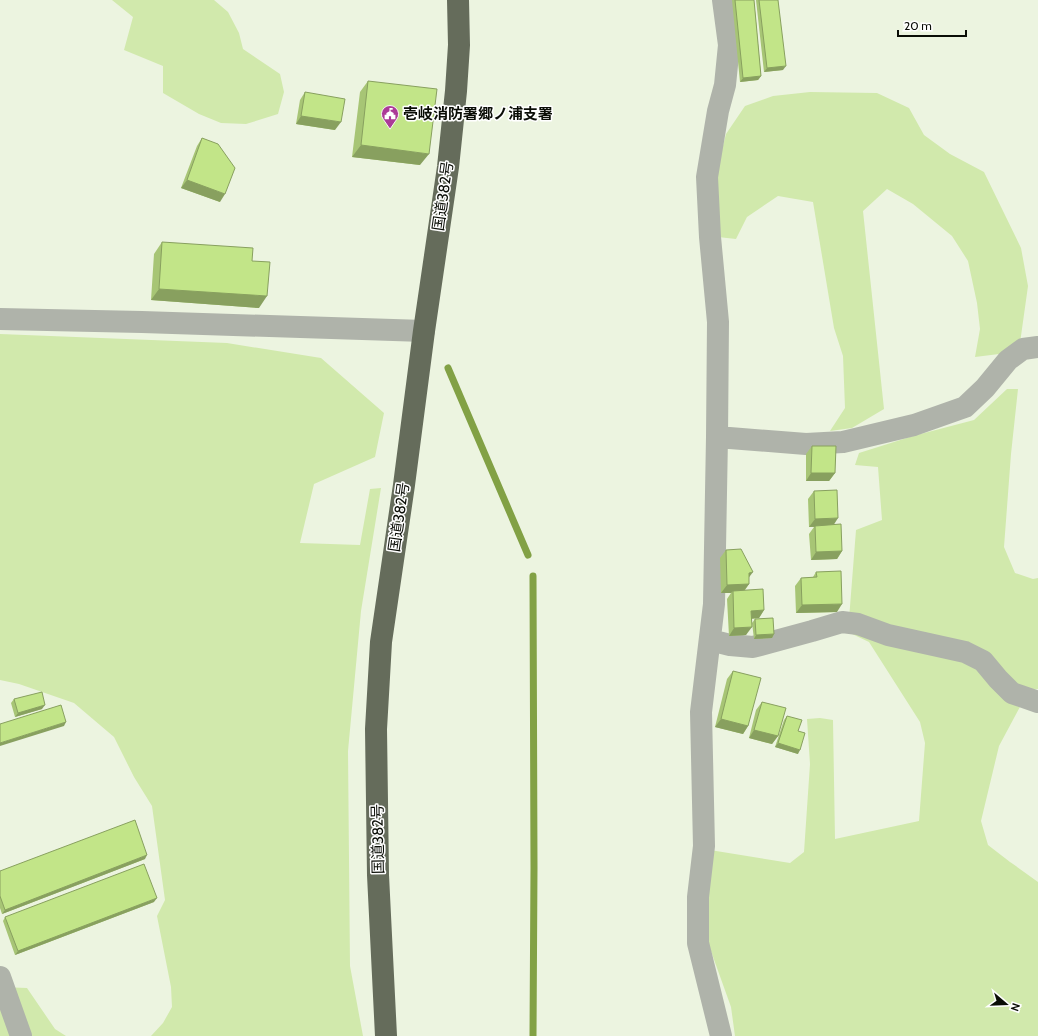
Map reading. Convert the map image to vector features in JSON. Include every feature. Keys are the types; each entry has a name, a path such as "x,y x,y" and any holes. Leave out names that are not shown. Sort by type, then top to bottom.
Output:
{"highway":[{"name":"国道382号","path":"386,1036 378,876 376,729 381,642 446,175 456,91 459,45 458,0"}],"street":[{"path":"722,1036 698,944 698,896 704,846 701,712 714,604 717,437 718,322 710,237 707,177 718,111 725,85 729,45 723,0"},
{"path":"0,319 424,331"},
{"path":"717,437 806,444 843,442 914,425 965,407 985,388 1008,360 1023,349 1038,347"},
{"path":"710,640 730,645 753,647 842,622 858,624 888,635 965,652 984,661 998,679 1012,693 1038,702"},
{"path":"0,977 21,1036"}],"green space":[{"path":"112,0 214,0 228,12 239,33 243,49 280,74 284,92 278,114 246,124 221,123 199,114 163,93 163,66 124,50 133,17"},
{"path":"810,92 877,93 909,108 924,135 950,154 984,172 1021,248 1028,286 1020,343 999,354 975,357 980,329 977,303 968,261 952,236 913,204 887,189 863,211 884,409 852,428 830,431 845,408 843,356 834,328 813,202 778,196 747,217 736,239 718,237 716,173 726,134 745,106 773,96"},
{"path":"0,334 227,343 321,358 384,413 375,457 314,484 300,543 360,545 370,489 381,488 361,611 348,751 350,966 363,1036 151,1036 163,1023 172,1007 171,987 157,916 165,900 152,806 134,777 114,737 74,703 19,684 0,680"},
{"path":"1007,389 1018,389 1011,454 1004,547 1015,573 1033,579 1038,578 1038,689 1029,690 999,746 981,821 988,845 1038,882 1038,1036 735,1036 731,1007 707,940 710,850 790,863 804,852 810,764 807,719 820,718 833,720 835,839 919,821 925,743 920,722 869,642 848,632 856,530 882,520 878,467 855,465 859,453 913,436 974,420"},
{"path":"0,987 27,988 55,1029 66,1036 0,1036"}],"building":[{"path":"735,0 754,0 761,76 743,78"},
{"path":"759,0 778,0 786,66 767,68"},
{"name":"壱岐消防署郷ノ浦支署","path":"368,81 437,89 429,154 361,145"},
{"path":"305,92 345,99 341,122 301,116"},
{"path":"202,138 218,144 235,168 225,194 187,180"},
{"path":"162,242 253,248 252,261 270,262 267,296 159,289"},
{"path":"812,446 836,446 835,473 811,473"},
{"path":"837,490 838,518 815,519 814,491"},
{"path":"841,524 842,551 816,552 815,526"},
{"path":"741,549 753,572 749,573 749,584 727,585 726,550"},
{"path":"841,571 842,604 802,605 801,578 817,577 816,572"},
{"path":"763,589 764,610 751,611 752,627 734,628 733,591"},
{"path":"773,618 774,634 756,635 755,619"},
{"path":"733,671 761,678 748,726 721,719"},
{"path":"42,692 45,705 18,713 14,699"},
{"path":"762,702 786,708 778,736 754,730"},
{"path":"61,705 66,722 0,743 0,724"},
{"path":"787,716 802,720 798,731 805,733 800,750 778,743"},
{"path":"135,820 147,855 5,910 0,896 0,871"},
{"path":"144,864 157,898 18,951 5,917"}],"waterway":[{"path":"448,368 528,555"},
{"path":"533,576 533,1036"}],"place":[{"name":"壱岐消防署郷ノ浦支署","path":"390,129"}]}
